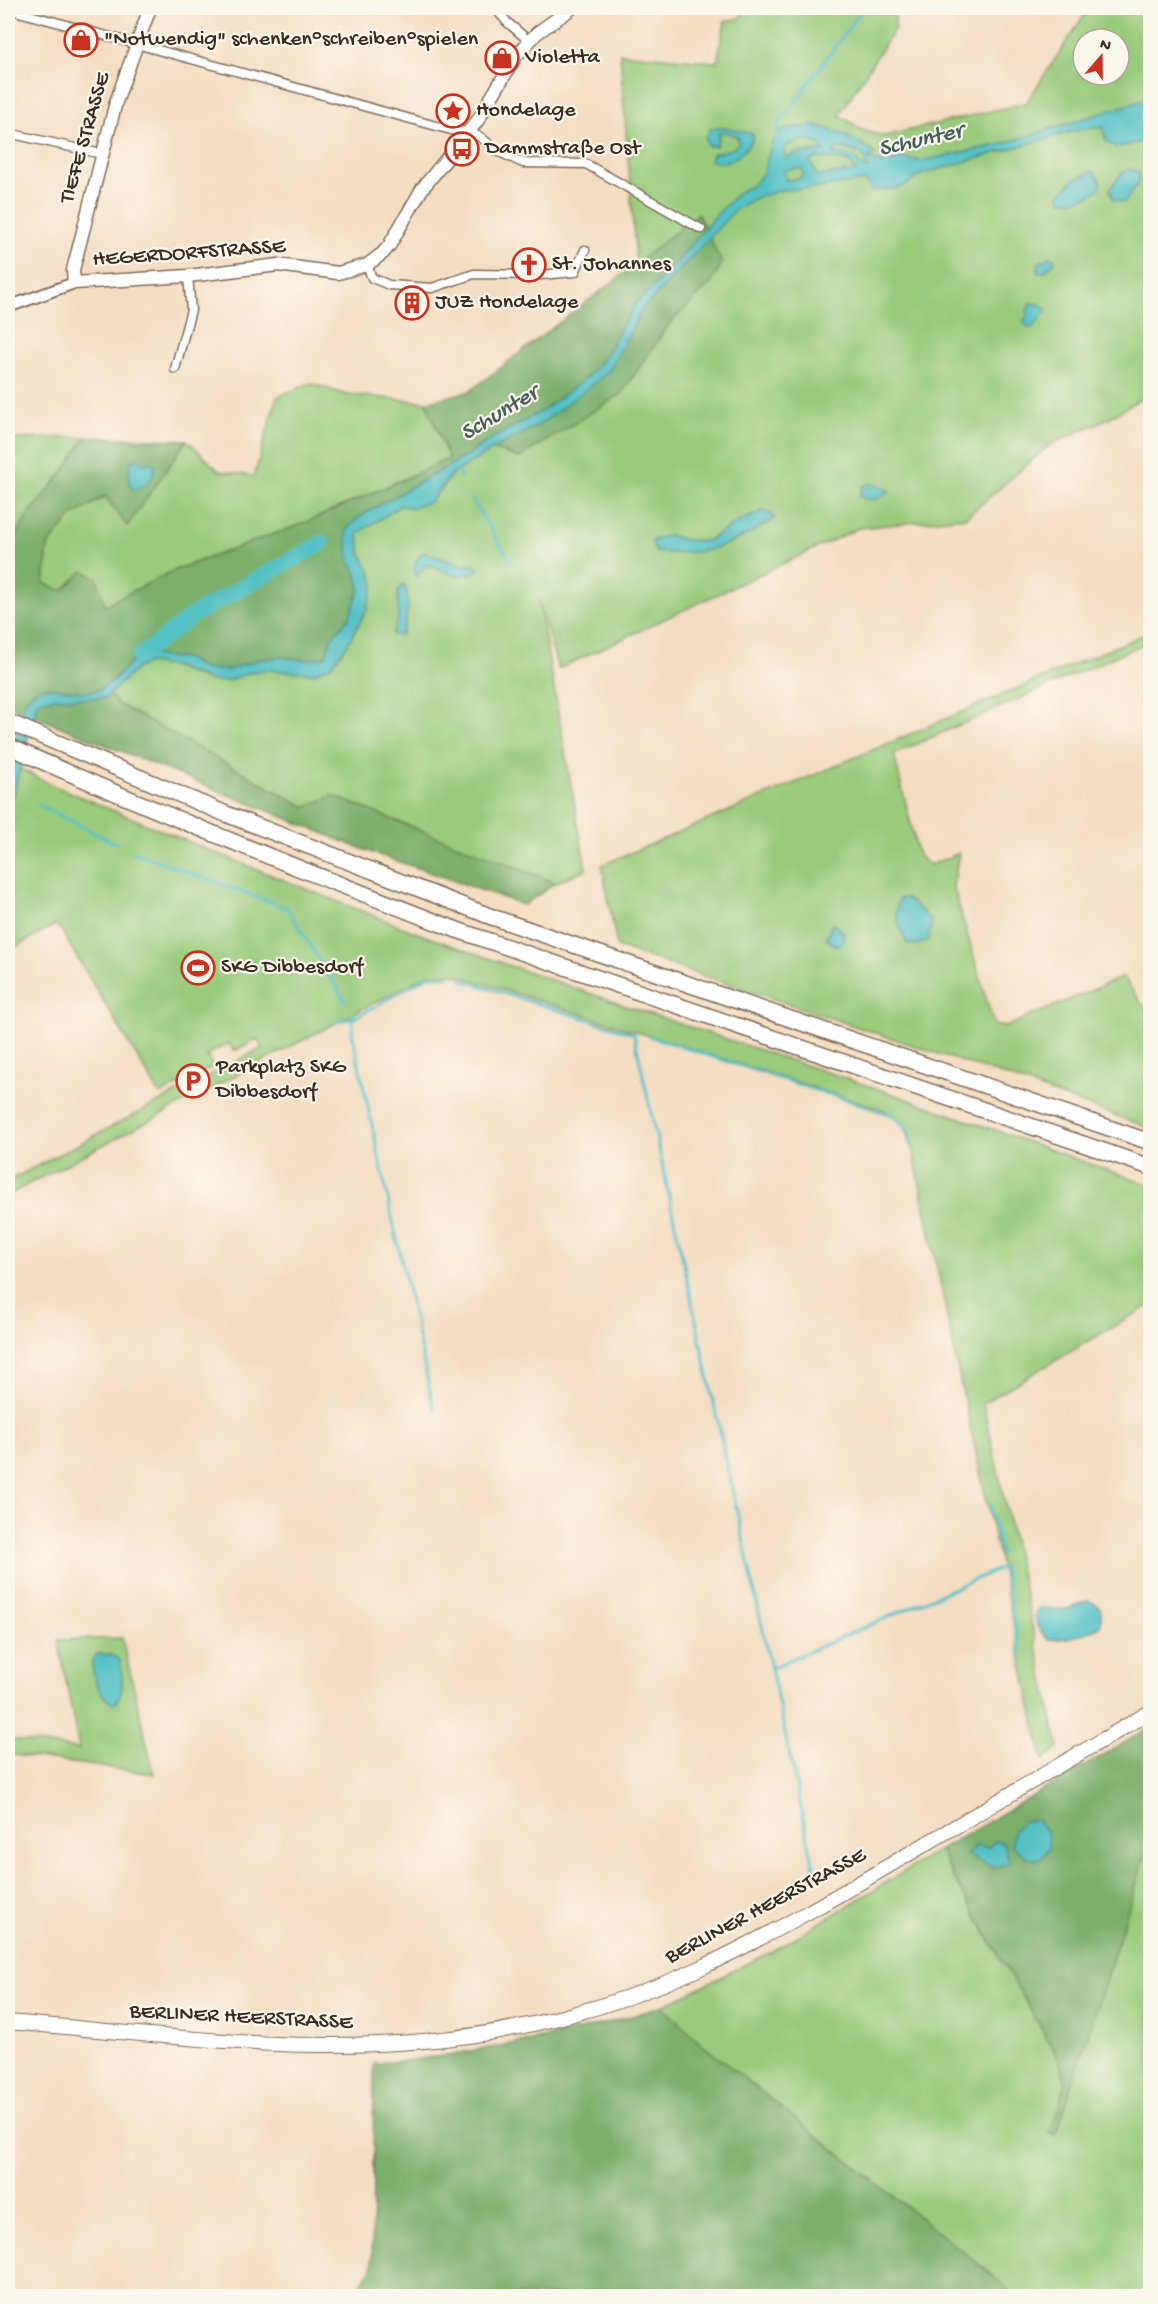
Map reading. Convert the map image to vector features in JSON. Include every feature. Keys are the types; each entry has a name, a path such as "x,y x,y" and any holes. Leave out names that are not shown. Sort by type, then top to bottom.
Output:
{"highway":[{"path":"8,722 332,856 492,917 1150,1142"},
{"path":"8,746 109,792 457,930 1150,1167"}],"main road":[{"name":"TIEFE STRASSE","path":"74,283 72,270 116,102 150,8"},
{"name":"HEGERDORFSTRASSE","path":"74,283 188,276 278,265 338,273 367,265 389,246 422,189 469,132 528,40 572,8"},
{"name":"BERLINER HEERSTRASSE","path":"8,2022 252,2044 352,2046 460,2037 557,2018 663,1984 777,1930 1150,1712"}],"street":[{"path":"495,8 528,40"},
{"path":"8,9 451,130 469,132 482,138 495,150 523,163 586,164 701,230"},
{"path":"8,133 102,154"},
{"path":"367,265 372,278 389,285 432,288 474,274 541,275 575,272 585,250"},
{"path":"175,369 191,310 188,276"},
{"name":"HEGERDORFSTRASSE","path":"8,307 74,283"}],"green space":[{"path":"743,8 819,8 841,12 845,8 895,8 895,28 839,115 862,130 884,136 1026,103 1071,35 1071,87 1131,87 1131,27 1076,27 1089,8 1150,8 1150,99 1100,114 1106,141 1137,143 1150,137 1150,393 1109,418 1051,444 966,517 859,528 558,669 538,599 586,869 556,883 333,796 305,807 118,704 109,694 137,667 148,663 174,666 198,677 214,681 263,670 314,673 347,645 367,609 369,569 361,554 358,533 400,506 413,507 440,491 451,475 493,449 519,458 621,394 669,324 711,283 698,214 636,264 620,53 717,62 725,21 740,18"},
{"path":"698,214 722,263 711,283 669,324 621,394 519,458 493,449 488,440 471,453 358,518 349,560 356,572 360,588 357,601 349,618 332,637 325,657 307,660 278,657 257,660 228,670 204,669 187,659 140,654 113,680 97,691 79,692 45,687 25,701 22,712 8,705 8,549 28,515 64,471 86,437 187,440 127,526 105,496 72,516 48,545 44,583 62,591 83,571 97,578 105,605 175,570 302,524 449,459 426,402 470,391"},
{"path":"310,383 344,394 426,402 449,459 302,524 175,570 104,606 97,578 62,591 44,583 48,545 72,516 106,496 127,526 187,440 219,471 254,476 277,397"},
{"path":"86,437 64,471 28,515 8,549 8,439"},
{"path":"1150,632 1150,641 894,754 918,855 930,865 959,853 953,886 994,1025 1005,1027 1123,977 1150,1015 1150,1128 1008,1077 617,947 602,865"},
{"path":"109,694 118,704 305,807 333,796 556,883 524,905 362,849 34,716 38,701 54,698 105,698"},
{"path":"19,768 50,784 218,854 425,936 623,1005 887,1092 1150,1185 1150,1305 983,1403 1059,1748 1043,1760 961,1384 913,1150 903,1125 884,1110 451,973 429,974 8,1195 8,1181 262,1048 257,1039 234,1051 229,1043 207,1055 213,1067 160,1095 57,924 8,951 8,813"},
{"path":"122,1638 154,1774 8,1754 8,1739 79,1749 58,1640"},
{"path":"1150,1728 1150,1848 1148,1847 1056,2135 1050,2133 1066,2084 1059,2059 947,1866 941,1849"},
{"path":"1148,1847 1150,1848 1150,2296 1011,2296 1000,2281 701,2044 662,2006 773,1951 941,1849 947,1866 1059,2059 1066,2084 1050,2133 1056,2135"},
{"path":"662,2006 701,2044 1000,2281 1011,2296 352,2296 372,2268 374,2063 442,2056 530,2040 605,2023"}],"water":[{"path":"1150,98 1150,137 1137,143 1116,148 1106,141 1103,127 1073,131 919,175 908,184 898,188 872,191 865,181 818,188 783,190 757,197 736,209 642,310 610,370 539,425 493,449 451,475 430,502 413,507 400,506 358,533 361,554 369,568 374,585 367,609 347,645 331,666 314,673 265,670 248,673 227,681 212,681 173,666 148,663 137,668 105,698 54,698 38,701 8,813 8,765 25,701 32,693 40,689 58,688 78,692 98,690 108,684 140,654 187,659 204,669 228,670 257,660 278,657 307,660 325,657 332,637 349,618 360,588 356,572 349,560 346,530 358,518 371,510 542,411 588,376 603,359 635,304 670,270 716,215 739,192 753,185 763,173 772,143 781,131 808,126 825,128 863,145 876,155 868,158 882,163 902,158 921,161 998,145","holes":["804,140 818,143 824,151 796,153 787,158 784,150 786,146","838,147 863,154 868,169 860,166 856,158 833,153","817,158 837,159 850,162 856,171 817,176 810,161","800,168 804,174 800,178 786,180 784,170"]},
{"path":"711,128 728,128 753,134 753,139 740,155 729,161 717,162 710,160 713,154 732,149 738,144 738,137 720,132 716,146 708,146 705,138"},
{"path":"1130,169 1139,172 1139,182 1124,203 1113,200 1110,188 1123,172"},
{"path":"1093,171 1100,180 1101,187 1093,194 1083,198 1061,200 1060,194 1073,180"},
{"path":"1049,257 1054,258 1054,263 1044,272 1038,273 1039,263"},
{"path":"1029,303 1040,304 1047,310 1034,326 1029,328 1023,322 1027,316"},
{"path":"138,459 142,462 156,464 146,485 133,489 129,482 129,471 132,460"},
{"path":"879,485 890,492 874,500 859,497 863,486"},
{"path":"766,510 775,518 733,542 705,551 656,552 651,541 669,535 684,540 707,541 740,521"},
{"path":"424,552 464,566 473,564 479,569 459,576 429,565 424,567 416,577 416,563"},
{"path":"403,584 408,602 407,616 401,635 392,635 398,618 398,591"},
{"path":"905,898 931,921 929,940 917,945 907,944 898,922 897,905 899,899"},
{"path":"832,924 843,932 843,942 837,946 826,939"},
{"path":"1089,1601 1101,1610 1100,1626 1095,1629 1075,1636 1047,1639 1037,1626 1035,1613 1039,1608 1065,1609"},
{"path":"97,1654 113,1655 120,1660 122,1690 114,1704 104,1697 95,1679 92,1660"},
{"path":"1038,1820 1047,1833 1049,1848 1041,1859 1025,1856 1012,1845 1014,1830 1024,1821"},
{"path":"995,1841 1003,1843 1010,1862 994,1868 967,1855 977,1845 988,1848"}],"waterway":[{"path":"776,140 779,124 863,8"},
{"path":"456,469 461,478"},
{"path":"471,498 511,562"},
{"path":"139,657 193,615 322,543"},
{"path":"37,804 117,844"},
{"path":"133,852 287,908 345,1001"},
{"path":"336,1022 356,1017 429,976 448,976"},
{"path":"462,980 634,1034 815,1872"},
{"path":"354,1014 352,1033 434,1410"},
{"path":"649,1036 892,1115 906,1127 913,1143"},
{"path":"990,1505 1001,1554"},
{"path":"771,1668 1003,1567 1021,1655"}],"place":[{"name":"\"Notwendig\" schenken°schreiben°spielen","path":"81,40"},
{"name":"Violetta","path":"502,58"},
{"name":"Hondelage","path":"453,111"},
{"name":"Dammstraße Ost","path":"462,149"},
{"name":"St. Johannes","path":"529,265"},
{"name":"JUZ Hondelage","path":"412,303"},
{"name":"SKG Dibbesdorf","path":"198,968"},
{"name":"Parkplatz SKG Dibbesdorf","path":"193,1081"}],"water label":[{"name":"Schunter","path":"921,141"},
{"name":"Schunter","path":"500,414"}]}
